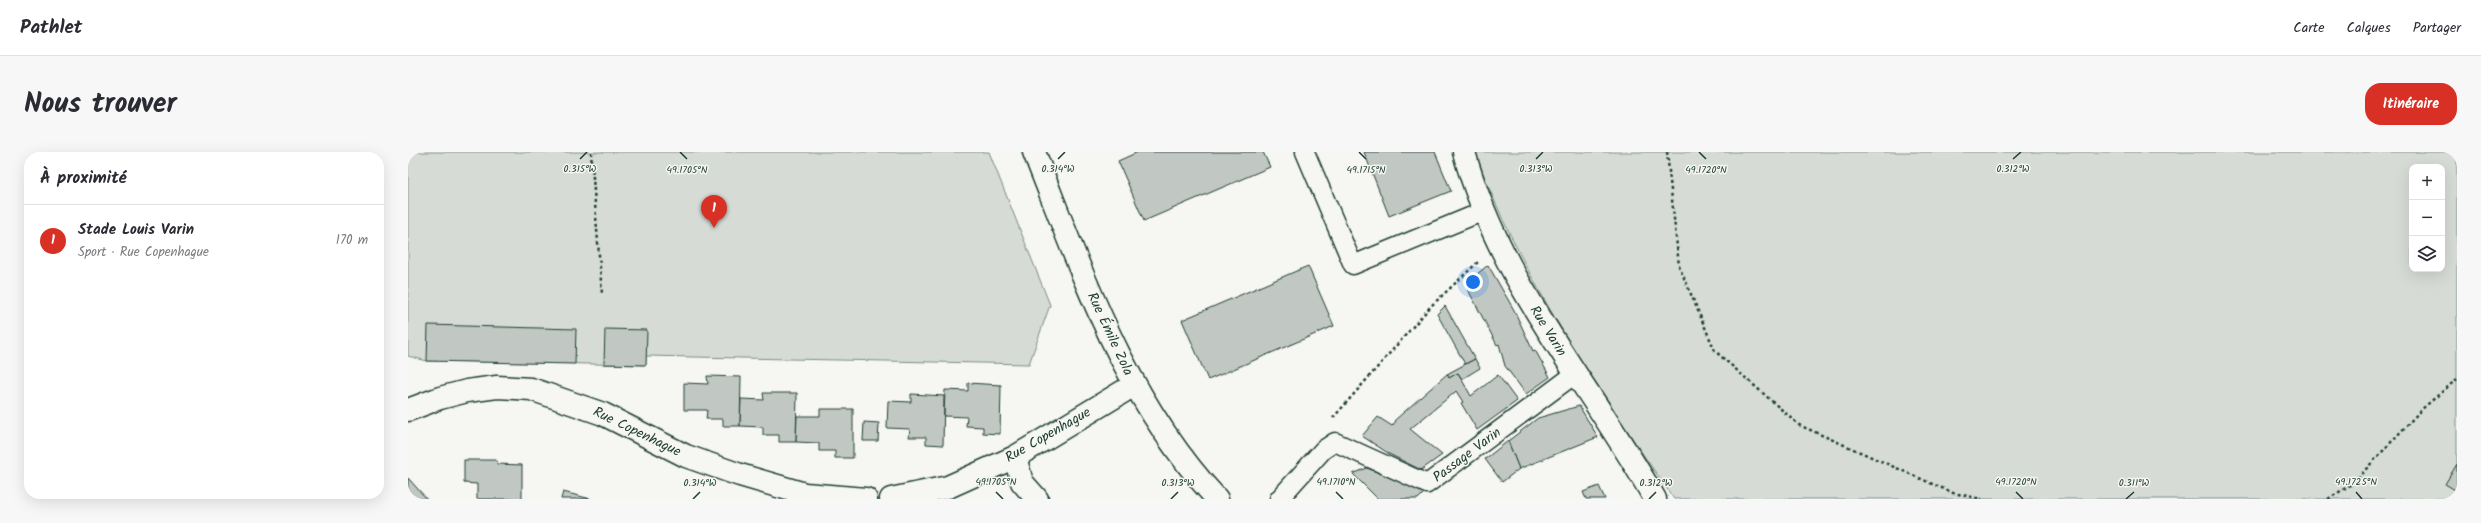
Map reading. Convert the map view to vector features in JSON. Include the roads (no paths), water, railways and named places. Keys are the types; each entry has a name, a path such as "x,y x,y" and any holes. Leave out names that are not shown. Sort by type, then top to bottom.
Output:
{"street":[{"name":"Rue Émile Zola","path":"1034,152 1098,314 1134,385 1188,468 1217,499"},
{"name":"Rue Varin","path":"1464,152 1474,188 1497,244 1575,374 1655,499"},
{"name":"Rue Copenhague","path":"891,499 948,487 1015,456 1134,385"},
{"name":"Rue Copenhague","path":"408,410 440,398 467,391 497,387 531,389 603,414 686,456 740,476 806,494 866,499"},
{"path":"1015,456 1022,482 1037,499"}],"lane":[{"path":"1305,152 1353,265 1484,211"},
{"name":"Passage Varin","path":"1279,499 1323,450 1335,442 1427,484 1575,374"}],"place":[{"name":"Stade Louis Varin","path":"714,228"}]}
